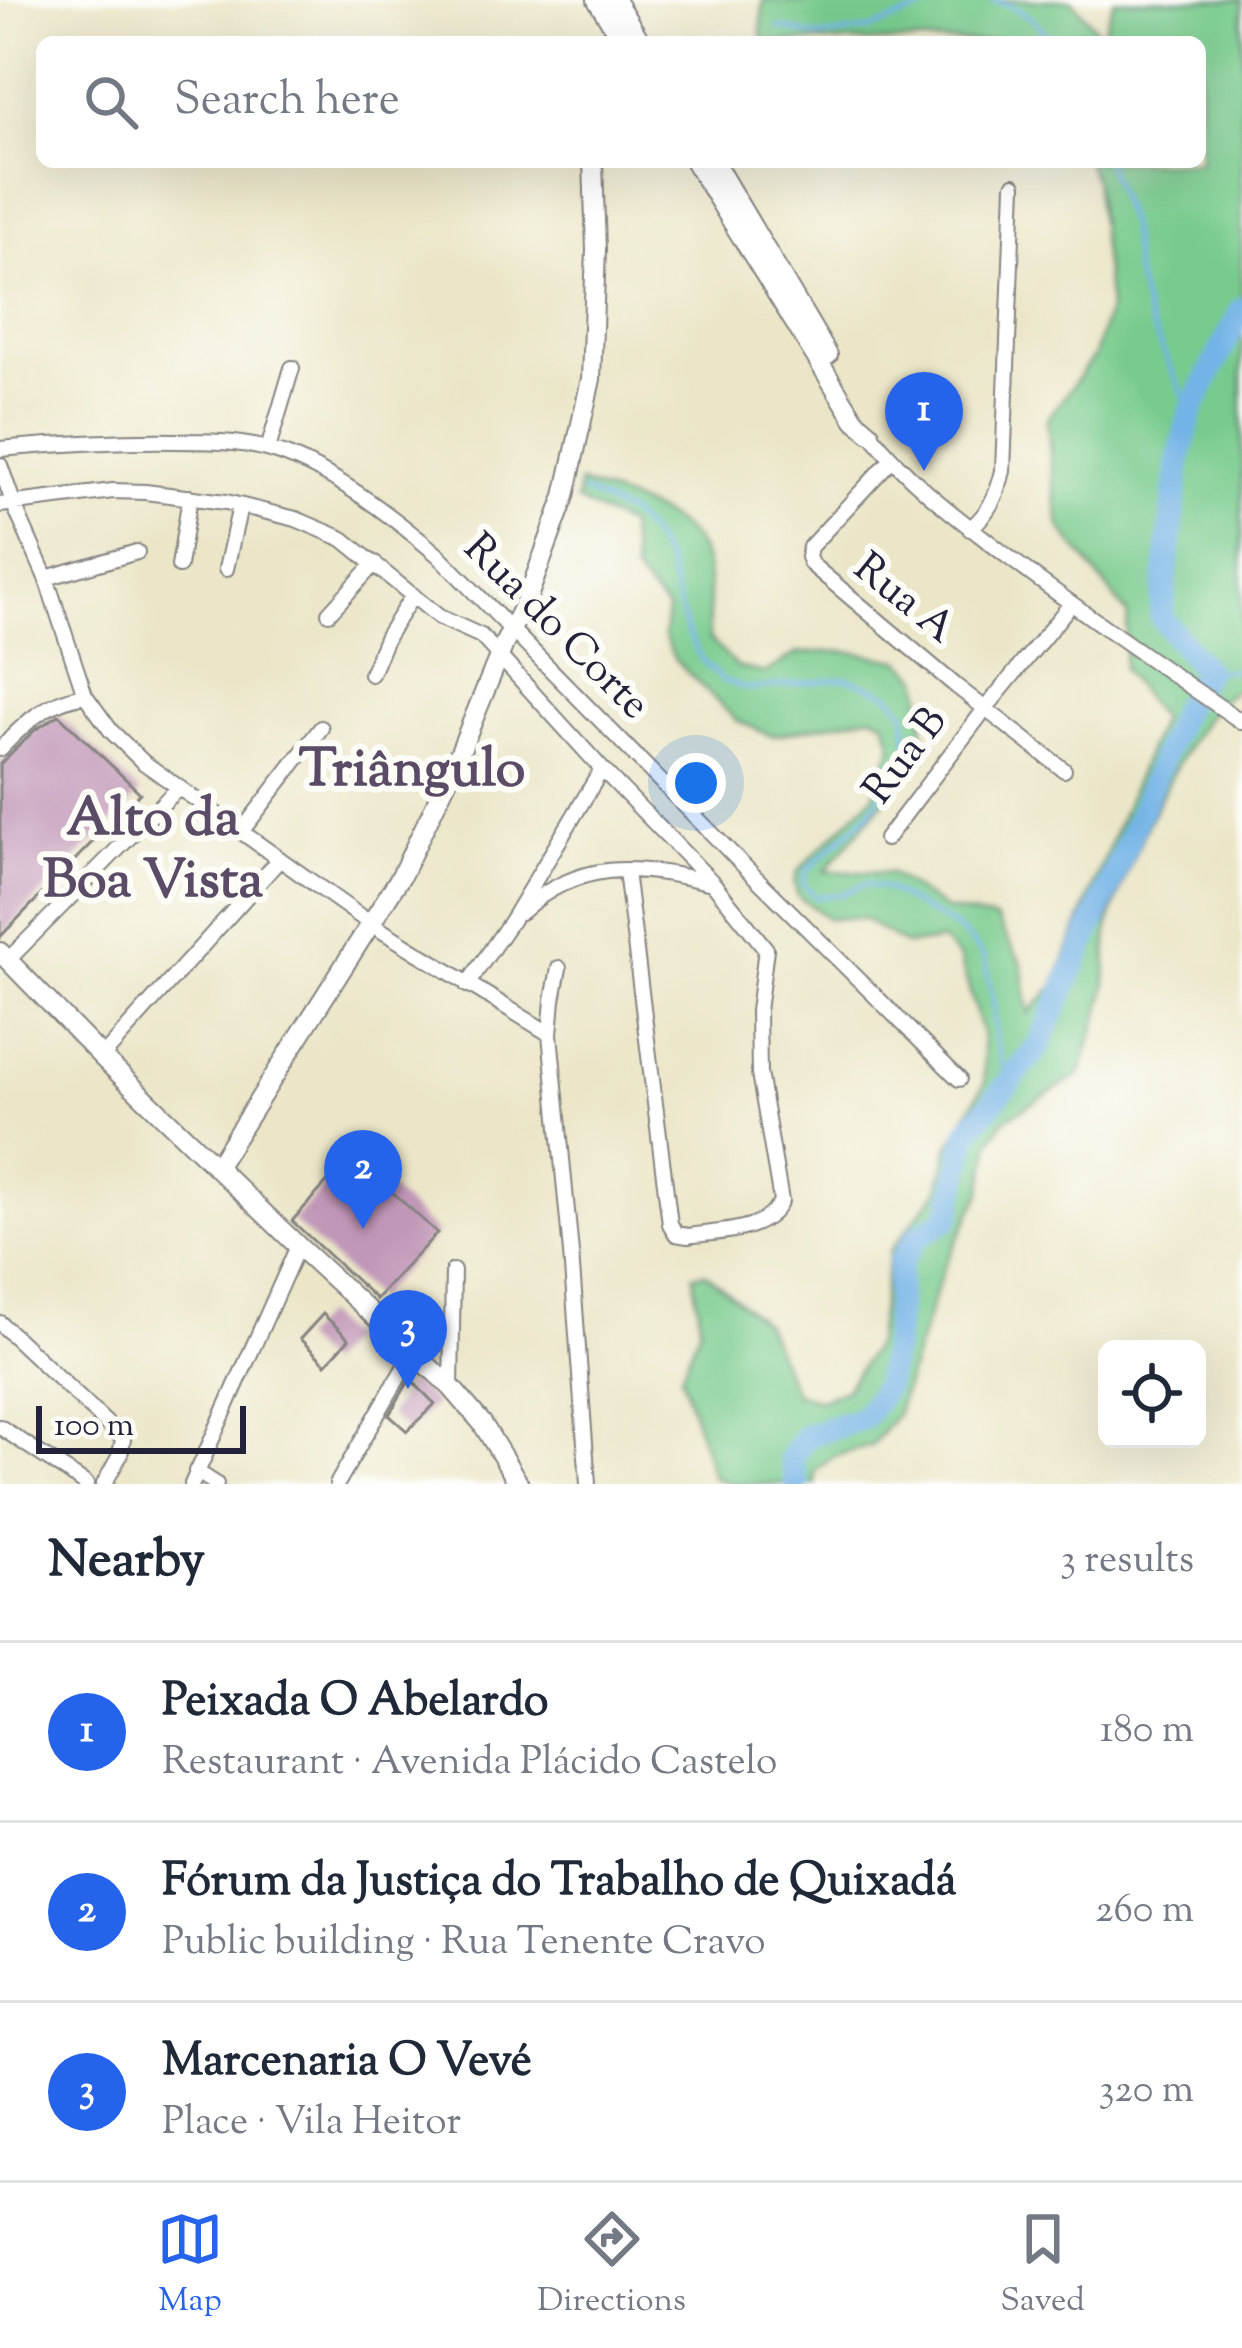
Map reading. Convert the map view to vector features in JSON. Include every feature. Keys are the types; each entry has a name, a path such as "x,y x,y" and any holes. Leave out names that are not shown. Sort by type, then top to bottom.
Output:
{"street":[{"path":"597,0 619,36"},
{"path":"615,0 637,36"},
{"path":"217,1166 400,876 530,595 565,496 591,380 596,250 593,168"},
{"path":"708,168 781,292 891,460 970,529 1242,722"},
{"path":"970,529 986,514 1003,471 1014,184"},
{"path":"268,449 292,368"},
{"name":"Rua do Corte","path":"0,449 79,442 216,441 268,449 353,491 439,556 959,1079"},
{"name":"Rua A","path":"891,460 810,548 811,564 1064,770"},
{"path":"0,465 7,505 46,578 85,695 125,746 371,924 550,1034"},
{"path":"7,505 113,490 240,506 321,528 375,563 439,617 481,636 713,883 766,949 758,1011 759,1073 781,1201 776,1214 761,1224 688,1236 676,1234 666,1212 626,871"},
{"path":"178,566 190,497"},
{"path":"226,569 240,506"},
{"path":"46,578 137,552"},
{"path":"329,614 375,563"},
{"path":"371,674 387,636 413,595"},
{"name":"Rua B","path":"886,838 1071,604"},
{"path":"4,738 58,700 85,695"},
{"path":"241,832 321,728"},
{"path":"467,985 602,769"},
{"path":"179,788 3,960 451,1387 482,1423 518,1484"},
{"path":"102,1058 280,859"},
{"path":"511,921 534,900 582,874 661,871 713,883"},
{"path":"560,968 550,1034 589,1484"},
{"path":"216,1484 194,1478 298,1246"},
{"path":"451,1387 453,1270"},
{"path":"2,1330 123,1439 104,1484"},
{"path":"337,1484 413,1352"},
{"path":"0,1427 86,1484"}],"green space":[{"path":"763,0 876,0 893,5 900,0 1072,0 1102,36 763,36"},
{"path":"1114,0 1242,0 1242,688 1204,721 1165,788 1132,861 1109,924 1104,996 1080,1075 1005,1119 991,1141 982,1192 944,1266 896,1415 871,1446 834,1456 815,1471 815,1484 734,1484 713,1478 681,1375 700,1326 693,1275 706,1273 765,1324 795,1393 820,1400 845,1390 875,1344 890,1251 939,1189 948,1149 985,1082 982,1033 960,959 942,941 905,945 864,919 827,918 798,896 794,883 798,871 873,796 893,745 885,721 873,715 772,736 737,721 675,660 664,636 667,609 634,573 628,526 577,501 579,483 653,510 698,545 709,590 709,639 737,667 764,673 798,653 846,651 900,660 920,677 925,753 825,871 890,873 946,910 996,919 1022,964 1029,1013 1054,986 1160,719 1123,669 1128,615 1060,527 1052,474 1047,420 1094,356 1109,307 1089,168 1206,168 1206,36 1102,36"}],"building":[{"path":"59,715 140,793 0,937 0,764 35,730"},
{"path":"352,1155 437,1233 376,1299 292,1221"},
{"path":"323,1314 349,1339 326,1364 300,1339"},
{"path":"410,1379 435,1404 407,1431 389,1415"}],"waterway":[{"path":"826,36 869,30 959,0"},
{"path":"992,0 1027,15 1049,36"},
{"path":"779,27 815,36"},
{"path":"1108,168 1129,225 1134,268 1148,319 1191,411"},
{"path":"797,1484 791,1458 806,1436 863,1418 885,1386 900,1262 917,1237 949,1217 968,1132 1039,1046 1184,705 1205,671 1161,617 1179,461 1191,411 1242,309"},
{"path":"584,492 632,516 652,538 667,563 686,630 702,660 722,680 749,689 848,678 889,694 905,712 909,756 870,812 806,871 803,884 816,897 842,894 865,884 885,888 960,930 984,956 1008,1085"},
{"path":"1205,671 1242,670"}],"place":[{"name":"Peixada O Abelardo","path":"924,471"},
{"name":"Fórum da Justiça do Trabalho de Quixadá","path":"363,1229"},
{"name":"Marcenaria O Vevé","path":"408,1389"}],"district":[{"name":"Triângulo","path":"412,772"},
{"name":"Alto da Boa Vista","path":"153,852"}]}
